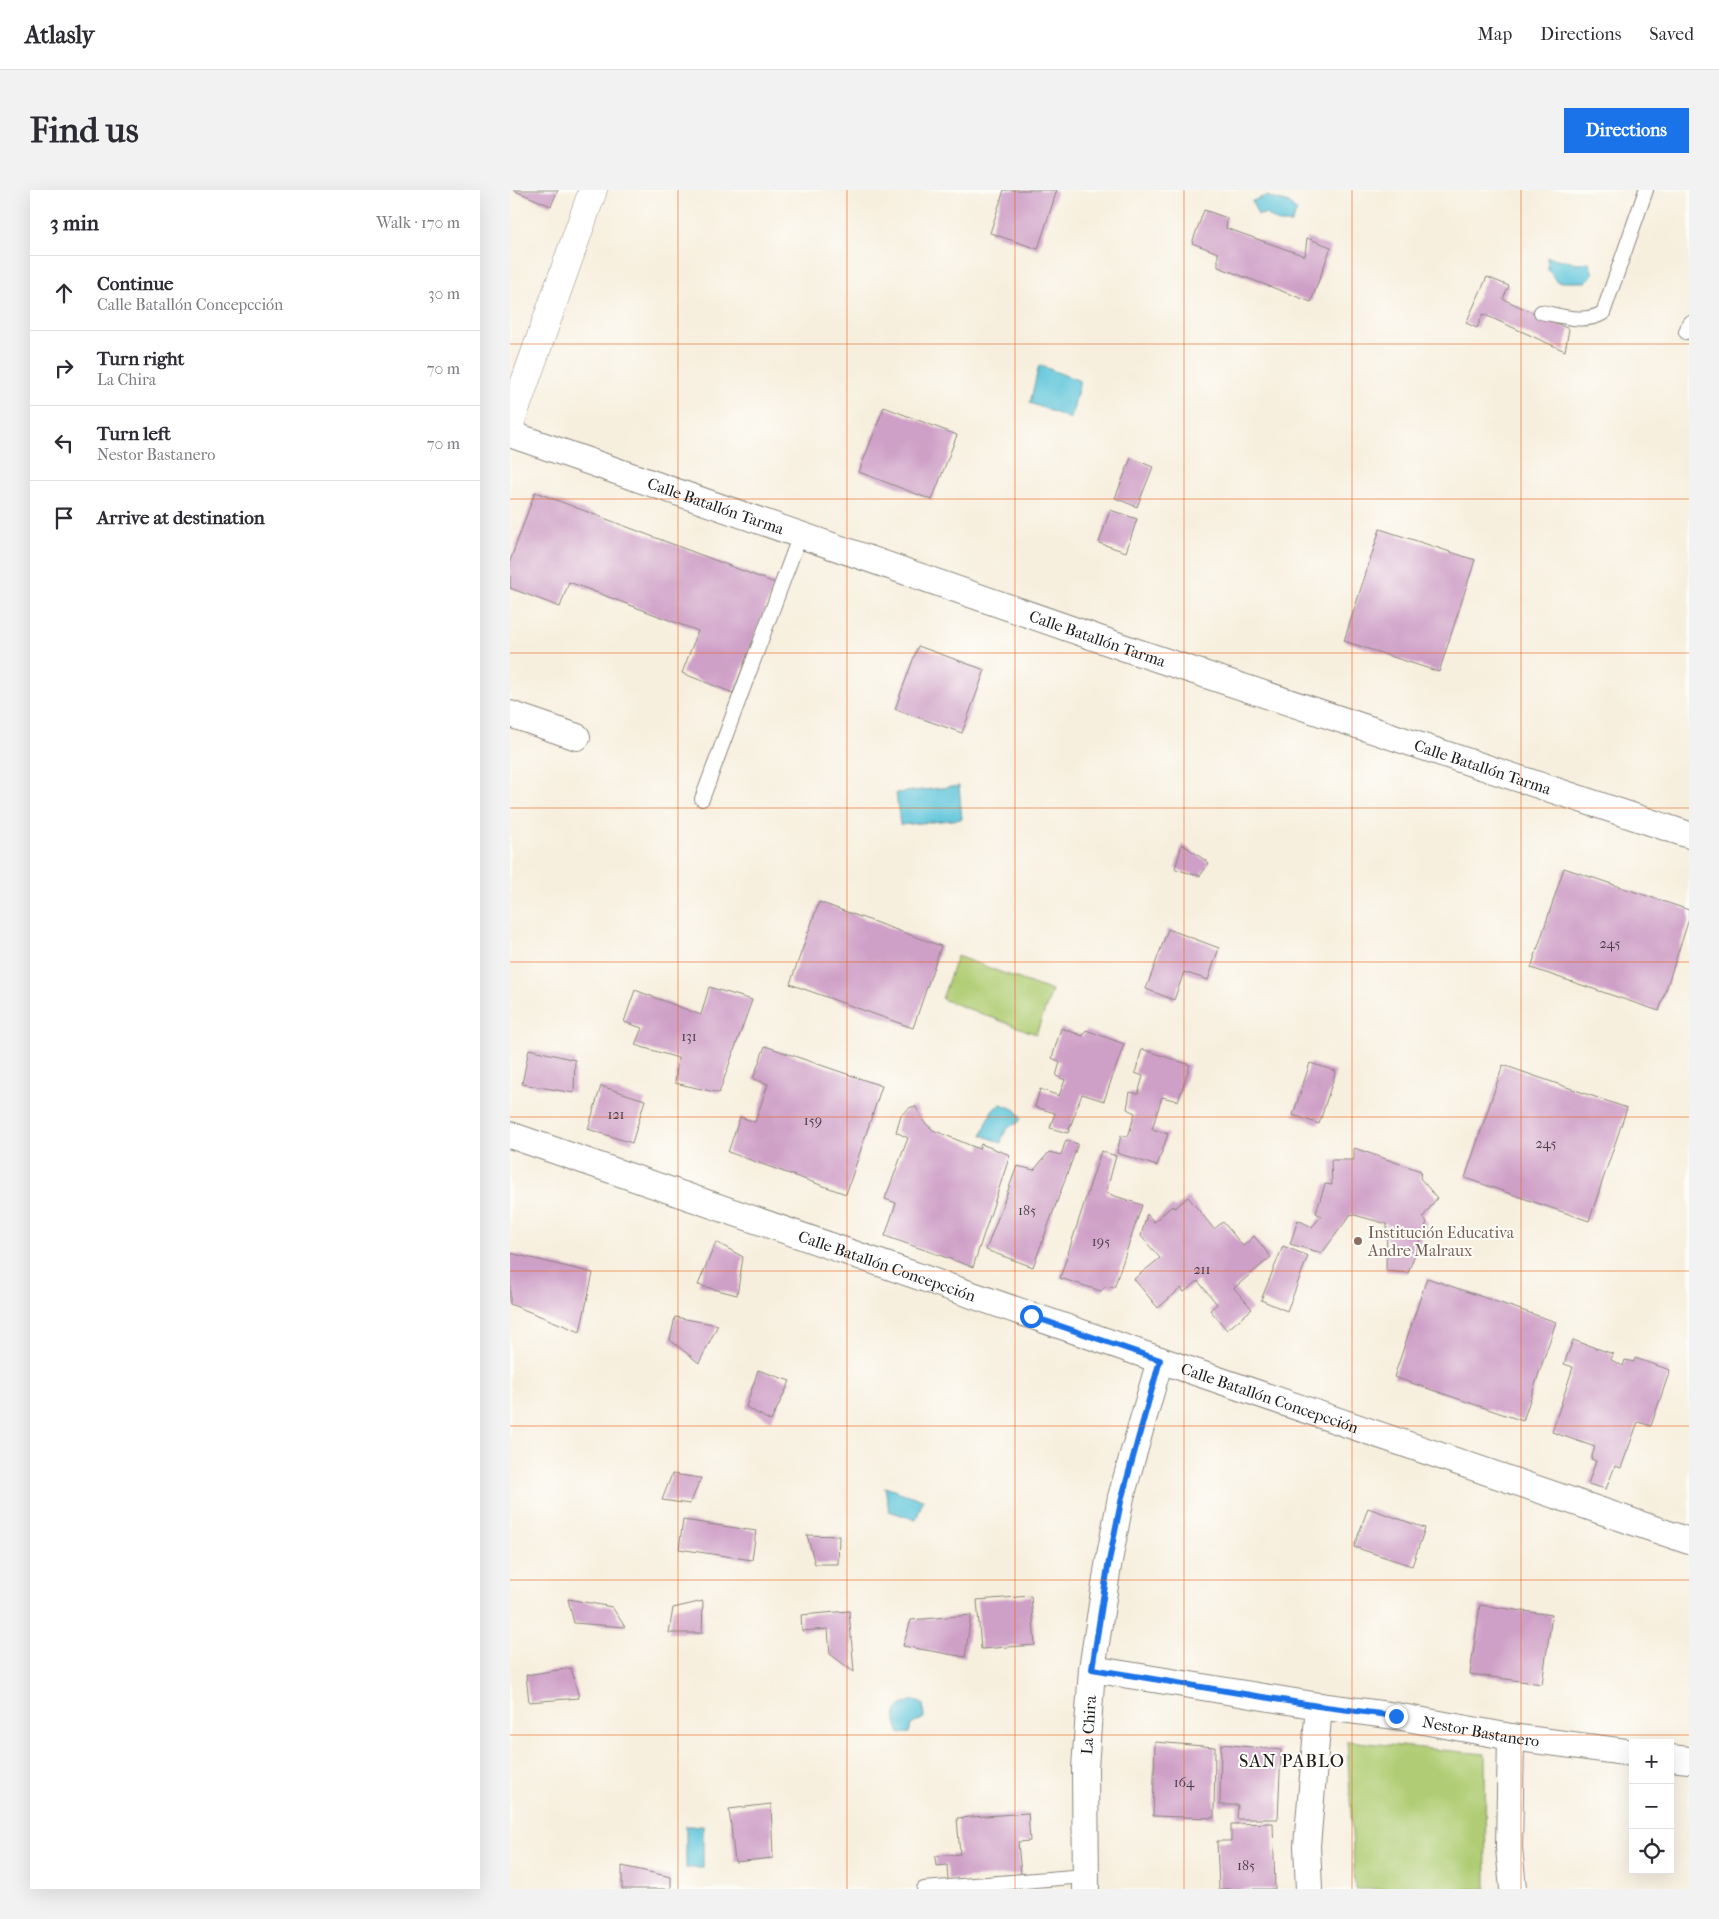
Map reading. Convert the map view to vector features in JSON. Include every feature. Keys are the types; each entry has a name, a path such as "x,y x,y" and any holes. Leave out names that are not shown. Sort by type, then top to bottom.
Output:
{"street":[{"path":"510,424 593,190"},
{"name":"Calle Batallón Tarma","path":"510,434 1131,650 1689,835"},
{"path":"510,714 577,737"},
{"name":"Calle Batallón Concepcción","path":"510,1135 1689,1541"},
{"name":"La Chira","path":"1085,1883 1085,1768 1092,1669 1108,1566 1122,1497 1160,1360"},
{"name":"Nestor Bastanero","path":"1092,1669 1318,1706 1396,1716 1510,1736 1629,1752"},
{"path":"1309,1889 1307,1846 1318,1706"},
{"path":"1510,1736 1509,1848 1513,1889"},
{"path":"1674,1758 1689,1760"}],"lane":[{"path":"1541,312 1582,319 1595,318 1603,313 1646,190"},
{"path":"702,799 800,535"},
{"path":"924,1889 1085,1883"}],"green space":[{"path":"957,956 1052,991 1036,1034 942,999"},
{"path":"1347,1741 1485,1754 1486,1889 1355,1889"}],"water":[{"path":"1266,196 1289,203 1297,211 1291,223 1279,223 1266,214 1258,215 1252,201"},
{"path":"1547,257 1577,263 1589,262 1593,274 1586,282 1557,282 1548,270"},
{"path":"1039,365 1080,381 1071,419 1030,403"},
{"path":"959,786 962,819 900,825 896,793"},
{"path":"1001,1104 1016,1110 1021,1119 1017,1124 1006,1130 1001,1143 982,1135 992,1110"},
{"path":"885,1487 923,1500 916,1520 889,1511"},
{"path":"913,1700 923,1704 924,1718 911,1725 909,1733 900,1734 896,1722 896,1713 901,1706"},
{"path":"686,1826 703,1826 703,1868 686,1868"}],"building":[{"path":"513,190 558,190 551,206"},
{"path":"1004,190 1057,190 1038,249 990,233"},
{"path":"1204,210 1227,218 1226,228 1305,256 1307,238 1331,247 1311,302 1218,267 1218,253 1192,243"},
{"path":"1487,277 1509,286 1503,299 1569,329 1565,351 1483,314 1477,328 1466,323"},
{"path":"884,407 957,435 932,500 859,472"},
{"path":"1131,458 1153,467 1137,507 1115,498"},
{"path":"535,492 775,583 733,693 682,673 698,631 569,582 560,607 510,588 510,561"},
{"path":"1110,510 1137,519 1126,552 1099,543"},
{"path":"1380,529 1475,560 1439,672 1344,641"},
{"path":"918,646 985,670 962,733 895,709"},
{"path":"1182,844 1209,863 1200,876 1175,869"},
{"path":"1564,868 1689,910 1689,919 1659,1011 1531,968"},
{"path":"819,902 941,946 913,1028 790,984"},
{"path":"1168,929 1219,948 1208,980 1184,972 1174,1000 1146,989"},
{"path":"709,987 752,1000 719,1093 675,1083 678,1058 635,1045 642,1028 624,1022 635,990 701,1015"},
{"path":"1061,1028 1083,1036 1086,1030 1124,1044 1104,1101 1082,1094 1068,1133 1050,1128 1055,1113 1035,1107 1040,1089 1059,1096 1065,1080 1056,1076 1060,1062 1052,1058"},
{"path":"765,1046 882,1086 846,1194 728,1152 740,1117 755,1122 768,1084 753,1079"},
{"path":"529,1049 575,1060 574,1093 522,1084"},
{"path":"1142,1049 1190,1065 1178,1101 1162,1097 1152,1129 1168,1134 1157,1166 1117,1153 1121,1135 1128,1137 1135,1113 1127,1109 1130,1092 1138,1094 1143,1076 1135,1073"},
{"path":"1310,1063 1336,1071 1319,1124 1293,1115"},
{"path":"1503,1065 1627,1108 1589,1221 1465,1178"},
{"path":"601,1086 645,1100 632,1143 588,1129"},
{"path":"911,1107 916,1107 924,1122 933,1130 979,1149 981,1144 1010,1155 973,1267 885,1236 896,1203 885,1199 908,1138 896,1132 901,1115"},
{"path":"1066,1140 1078,1144 1033,1267 986,1250 1017,1166 1034,1170 1049,1152 1061,1155"},
{"path":"1354,1148 1421,1171 1420,1178 1437,1198 1423,1217 1427,1222 1408,1273 1386,1271 1387,1224 1351,1214 1322,1253 1290,1244 1298,1220 1312,1227 1321,1216 1316,1213 1325,1184 1332,1185 1331,1160 1354,1160"},
{"path":"1101,1151 1116,1156 1106,1193 1142,1205 1114,1288 1106,1286 1101,1291 1060,1278"},
{"path":"1188,1197 1214,1229 1223,1222 1243,1246 1254,1236 1271,1257 1234,1288 1252,1309 1227,1330 1210,1310 1217,1304 1198,1281 1184,1292 1181,1288 1158,1308 1134,1279 1160,1258 1141,1236 1147,1214 1154,1222 1172,1206 1175,1208"},
{"path":"716,1242 743,1257 737,1295 698,1285"},
{"path":"1283,1246 1308,1256 1287,1311 1261,1300"},
{"path":"510,1253 593,1273 580,1332 510,1304"},
{"path":"1427,1278 1556,1322 1523,1421 1394,1377"},
{"path":"675,1317 718,1325 699,1363 670,1340"},
{"path":"1573,1340 1613,1354 1611,1360 1623,1366 1625,1360 1634,1362 1635,1358 1670,1370 1651,1426 1638,1422 1621,1468 1615,1466 1606,1489 1588,1484 1596,1461 1591,1459 1595,1447 1552,1432 1573,1367 1564,1364"},
{"path":"758,1370 790,1381 771,1421 746,1407"},
{"path":"672,1474 701,1478 690,1504 662,1500"},
{"path":"1368,1508 1425,1528 1412,1566 1354,1547"},
{"path":"683,1520 756,1531 752,1560 679,1549"},
{"path":"807,1535 839,1536 838,1564 815,1564"},
{"path":"1031,1596 1035,1645 981,1649 977,1600"},
{"path":"568,1599 612,1607 625,1627 574,1623"},
{"path":"703,1601 702,1633 669,1633 673,1608"},
{"path":"1480,1605 1552,1615 1542,1684 1470,1674"},
{"path":"849,1611 854,1672 830,1654 828,1629 802,1631 801,1615"},
{"path":"971,1615 965,1657 903,1646 911,1620"},
{"path":"571,1668 579,1698 529,1702 526,1675"},
{"path":"1155,1742 1215,1747 1214,1818 1153,1816"},
{"path":"1221,1744 1281,1750 1278,1819 1237,1819 1238,1805 1220,1805"},
{"path":"771,1804 773,1858 735,1862 729,1809"},
{"path":"1028,1813 1030,1841 1018,1842 1021,1874 948,1880 947,1865 936,1866 935,1856 960,1854 957,1818"},
{"path":"1273,1823 1275,1889 1219,1889 1217,1841 1231,1841 1231,1824"},
{"path":"622,1866 671,1877 671,1889 622,1889"}],"place":[{"name":"Institución Educativa Andre Malraux","path":"1358,1241"}],"district":[{"name":"SAN PABLO","path":"1292,1761"}],"route":[{"path":"1031,1316 1160,1360 1122,1497 1108,1566 1092,1669 1318,1706 1396,1716"}]}
